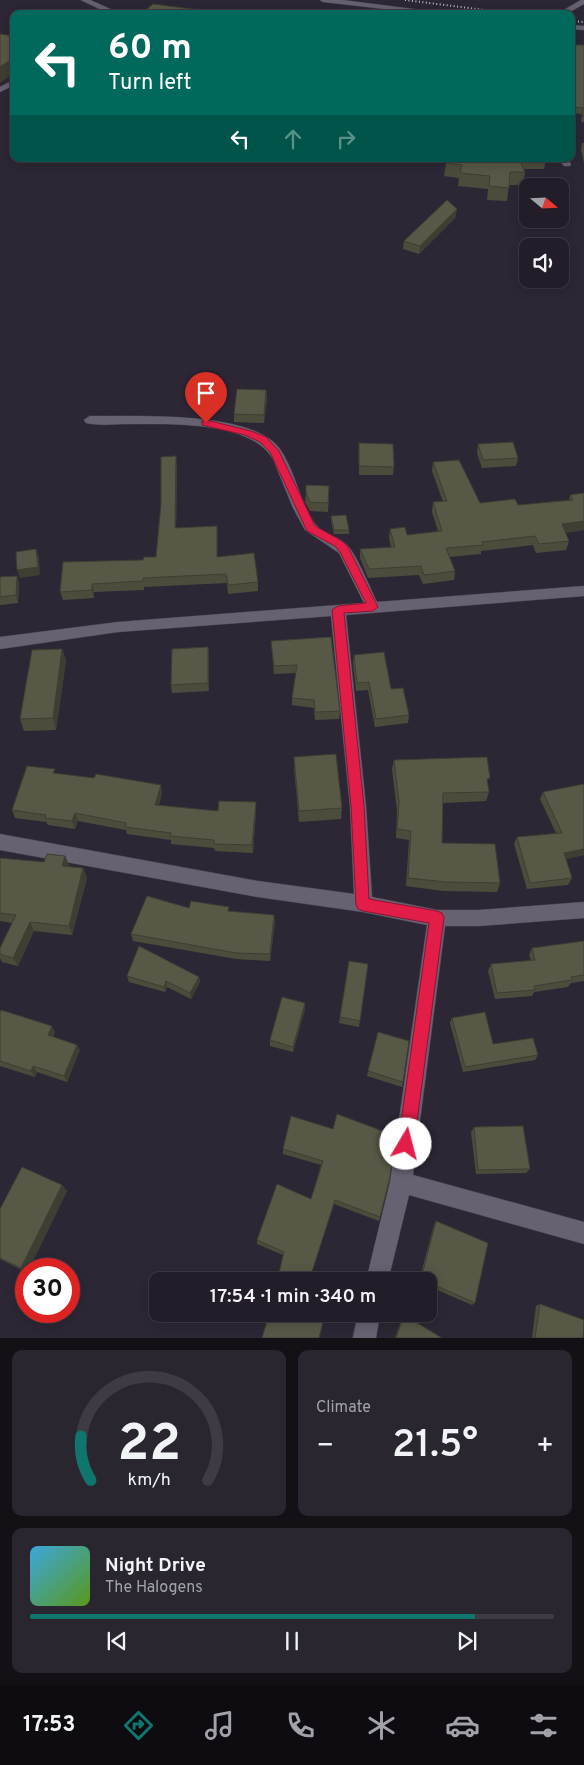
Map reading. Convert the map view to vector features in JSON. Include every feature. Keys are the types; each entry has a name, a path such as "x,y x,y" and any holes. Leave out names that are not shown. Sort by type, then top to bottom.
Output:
{"street":[{"path":"84,0 107,10"},
{"path":"323,0 414,10"},
{"path":"567,10 584,1"},
{"path":"90,420 206,423 248,433 263,440 274,451 311,528 338,544 344,550 373,607"},
{"path":"0,642 118,627 584,591"},
{"path":"338,610 358,806 363,904"},
{"path":"0,842 258,890 363,904 437,918 479,918 584,910"},
{"path":"379,1272 401,1182 437,918"},
{"path":"401,1182 584,1233"},
{"path":"364,1338 367,1322"}],"building":[{"path":"153,4 200,10 146,10"},
{"path":"0,34 10,35 10,61 0,67"},
{"path":"575,45 584,45 584,116 582,115 583,108 575,107"},
{"path":"520,162 525,172 510,172 509,188 489,186 490,176 460,173 462,165 446,163"},
{"path":"447,200 457,209 420,246 404,241"},
{"path":"237,389 266,390 264,415 234,414"},
{"path":"513,442 518,458 483,460 478,444"},
{"path":"359,443 393,444 394,467 359,466"},
{"path":"176,456 175,528 217,526 217,557 254,553 258,582 228,585 226,574 143,578 143,581 92,584 92,590 60,592 63,562 143,560 144,557 156,557 161,504 161,457"},
{"path":"459,460 480,503 515,499 518,505 573,500 570,495 584,493 584,521 562,524 569,541 539,544 535,536 482,542 483,545 446,548 455,571 424,575 421,566 369,569 360,549 395,547 390,529 405,527 407,535 442,531 433,502 447,501 433,462"},
{"path":"306,485 329,486 328,503 310,502 306,493"},
{"path":"346,515 349,530 334,530 331,516"},
{"path":"36,549 38,567 17,570 16,552"},
{"path":"17,576 16,595 0,597 0,577"},
{"path":"331,637 340,711 315,712 314,700 292,698 297,665 274,666 271,641"},
{"path":"208,647 208,683 171,685 172,649"},
{"path":"62,649 53,718 20,719 32,650"},
{"path":"384,652 391,689 403,688 409,715 376,719 369,682 357,683 354,655"},
{"path":"336,754 342,808 299,811 294,757"},
{"path":"487,757 490,778 487,779 489,792 443,793 442,843 495,844 500,883 446,882 408,878 411,831 397,829 399,802 394,760"},
{"path":"27,766 55,769 53,773 94,778 96,774 161,785 155,805 218,811 219,801 256,802 252,845 214,844 214,840 170,836 171,833 125,827 126,823 75,813 72,821 45,818 46,815 12,810"},
{"path":"584,784 584,849 564,853 572,878 530,883 517,837 562,833 543,792"},
{"path":"47,854 65,856 62,866 83,868 69,926 30,922 13,958 0,954 0,948 16,915 0,913 0,858 44,862"},
{"path":"147,896 189,908 191,901 229,907 228,911 274,915 270,954 236,953 131,934"},
{"path":"584,941 584,975 571,977 572,980 534,986 535,990 497,993 491,964 535,960 532,948"},
{"path":"139,946 199,977 190,993 166,981 164,987 127,976"},
{"path":"349,961 368,964 360,1021 340,1017"},
{"path":"282,997 305,1003 293,1047 270,1040"},
{"path":"1,1010 52,1026 48,1035 77,1045 64,1076 33,1066 31,1071 0,1061"},
{"path":"485,1012 493,1044 533,1038 538,1055 465,1067 452,1018"},
{"path":"378,1032 409,1041 403,1082 368,1071"},
{"path":"337,1114 396,1136 390,1177 380,1217 335,1200 312,1272 279,1272 284,1252 257,1240 277,1184 311,1199 323,1161 283,1149 291,1116 333,1129"},
{"path":"523,1126 530,1169 478,1170 474,1127"},
{"path":"22,1167 62,1185 26,1258 15,1258 15,1265 0,1258 0,1209"},
{"path":"436,1221 488,1243 475,1303 437,1286 437,1272 423,1272"},
{"path":"540,1304 584,1320 583,1338 535,1338"},
{"path":"267,1322 323,1322 319,1338 262,1338"},
{"path":"402,1322 416,1322 442,1338 396,1338"}],"railway":[{"path":"405,0 485,10"},
{"path":"575,21 584,22"}],"route":[{"path":"206,423 248,433 263,440 274,451 308,525 314,531 338,544 344,550 373,607 338,610 358,806 363,904 437,918 406,1144"}]}
